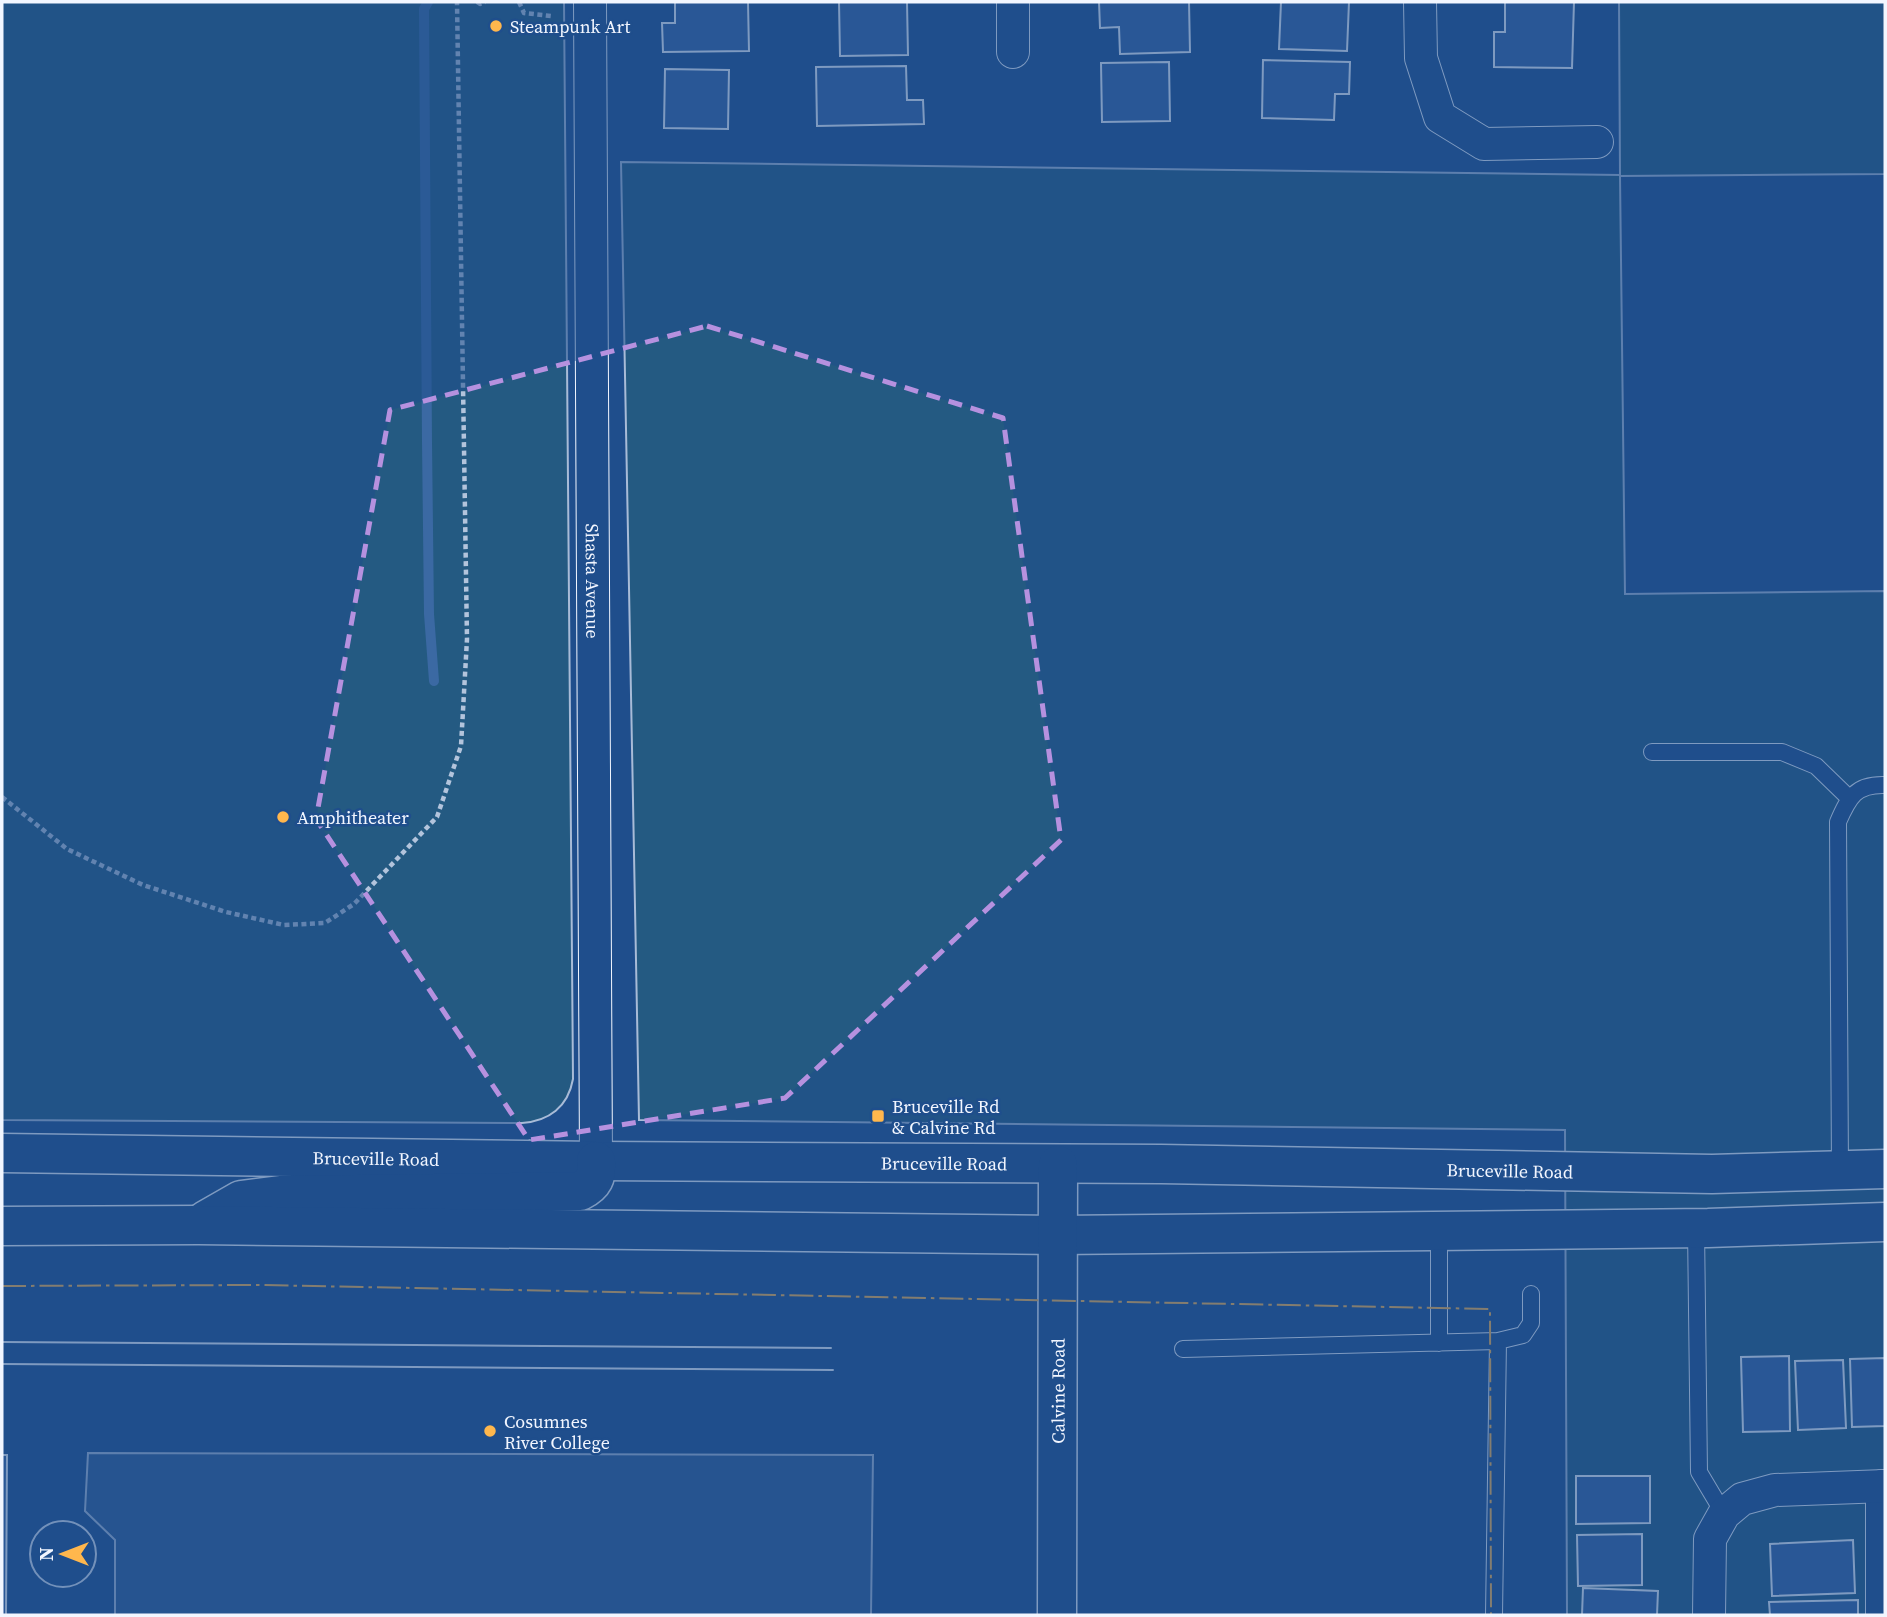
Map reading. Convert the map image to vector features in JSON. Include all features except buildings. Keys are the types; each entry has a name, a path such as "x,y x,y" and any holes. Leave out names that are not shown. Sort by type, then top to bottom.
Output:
{"main road":[{"name":"Bruceville Road","path":"2,1153 596,1161 1161,1164 1712,1174 1885,1169"},
{"path":"198,1225 241,1200 280,1195 580,1191 589,1187 597,1176 596,1161"},
{"name":"Calvine Road","path":"1057,1615 1058,1165"},
{"path":"2,1226 198,1225 1058,1235 1696,1228 1885,1222"}],"street":[{"name":"Shasta Avenue","path":"590,2 596,1161"},
{"path":"1013,2 1013,52"},
{"path":"1420,2 1420,58 1440,117 1484,144 1597,142"},
{"path":"1709,1615 1710,1539 1724,1514 1742,1499 1775,1490 1884,1486 1882,1615"}],"lane":[{"path":"1651,752 1782,752 1816,766 1849,798"},
{"path":"1840,1171 1838,822 1849,798 1868,784 1885,785"},
{"path":"1696,1228 1699,1472 1724,1514"},
{"path":"1439,1231 1439,1343"},
{"path":"1183,1349 1498,1341 1524,1335 1531,1324 1531,1294"},
{"path":"1494,1615 1498,1341"}],"path":[{"path":"2,797 67,849 143,885 226,912 284,925 325,923 354,904 437,817 461,746 467,639 457,2"},
{"path":"477,2 485,2"},
{"path":"519,2 524,13 551,16"}],"highlighted area":[{"path":"707,326 1003,418 1061,840 785,1098 529,1140 316,819 390,410"}],"shaded area":[{"path":"2,2 564,2 573,1079 562,1105 549,1116 522,1123 2,1120"},
{"path":"1619,2 1885,2 1885,174 1620,176 1625,594 1885,591 1885,1615 1567,1615 1565,1130 639,1120 621,162 1620,175"},
{"path":"88,1453 873,1455 871,1615 115,1615 115,1540 98,1524 98,1519 93,1519 85,1511"}],"waterway":[{"path":"428,2 424,9 427,442 429,614 434,681"}],"tram line":[{"path":"2,1342 831,1348"},
{"path":"2,1364 833,1370"}],"power":[{"path":"2,1286 259,1285 1490,1309 1491,1615"}],"place":[{"name":"Steampunk Art","path":"496,26"},
{"name":"Amphitheater","path":"283,817"},
{"name":"Bruceville Rd & Calvine Rd","path":"878,1116"},
{"name":"Cosumnes River College","path":"490,1431"}]}
